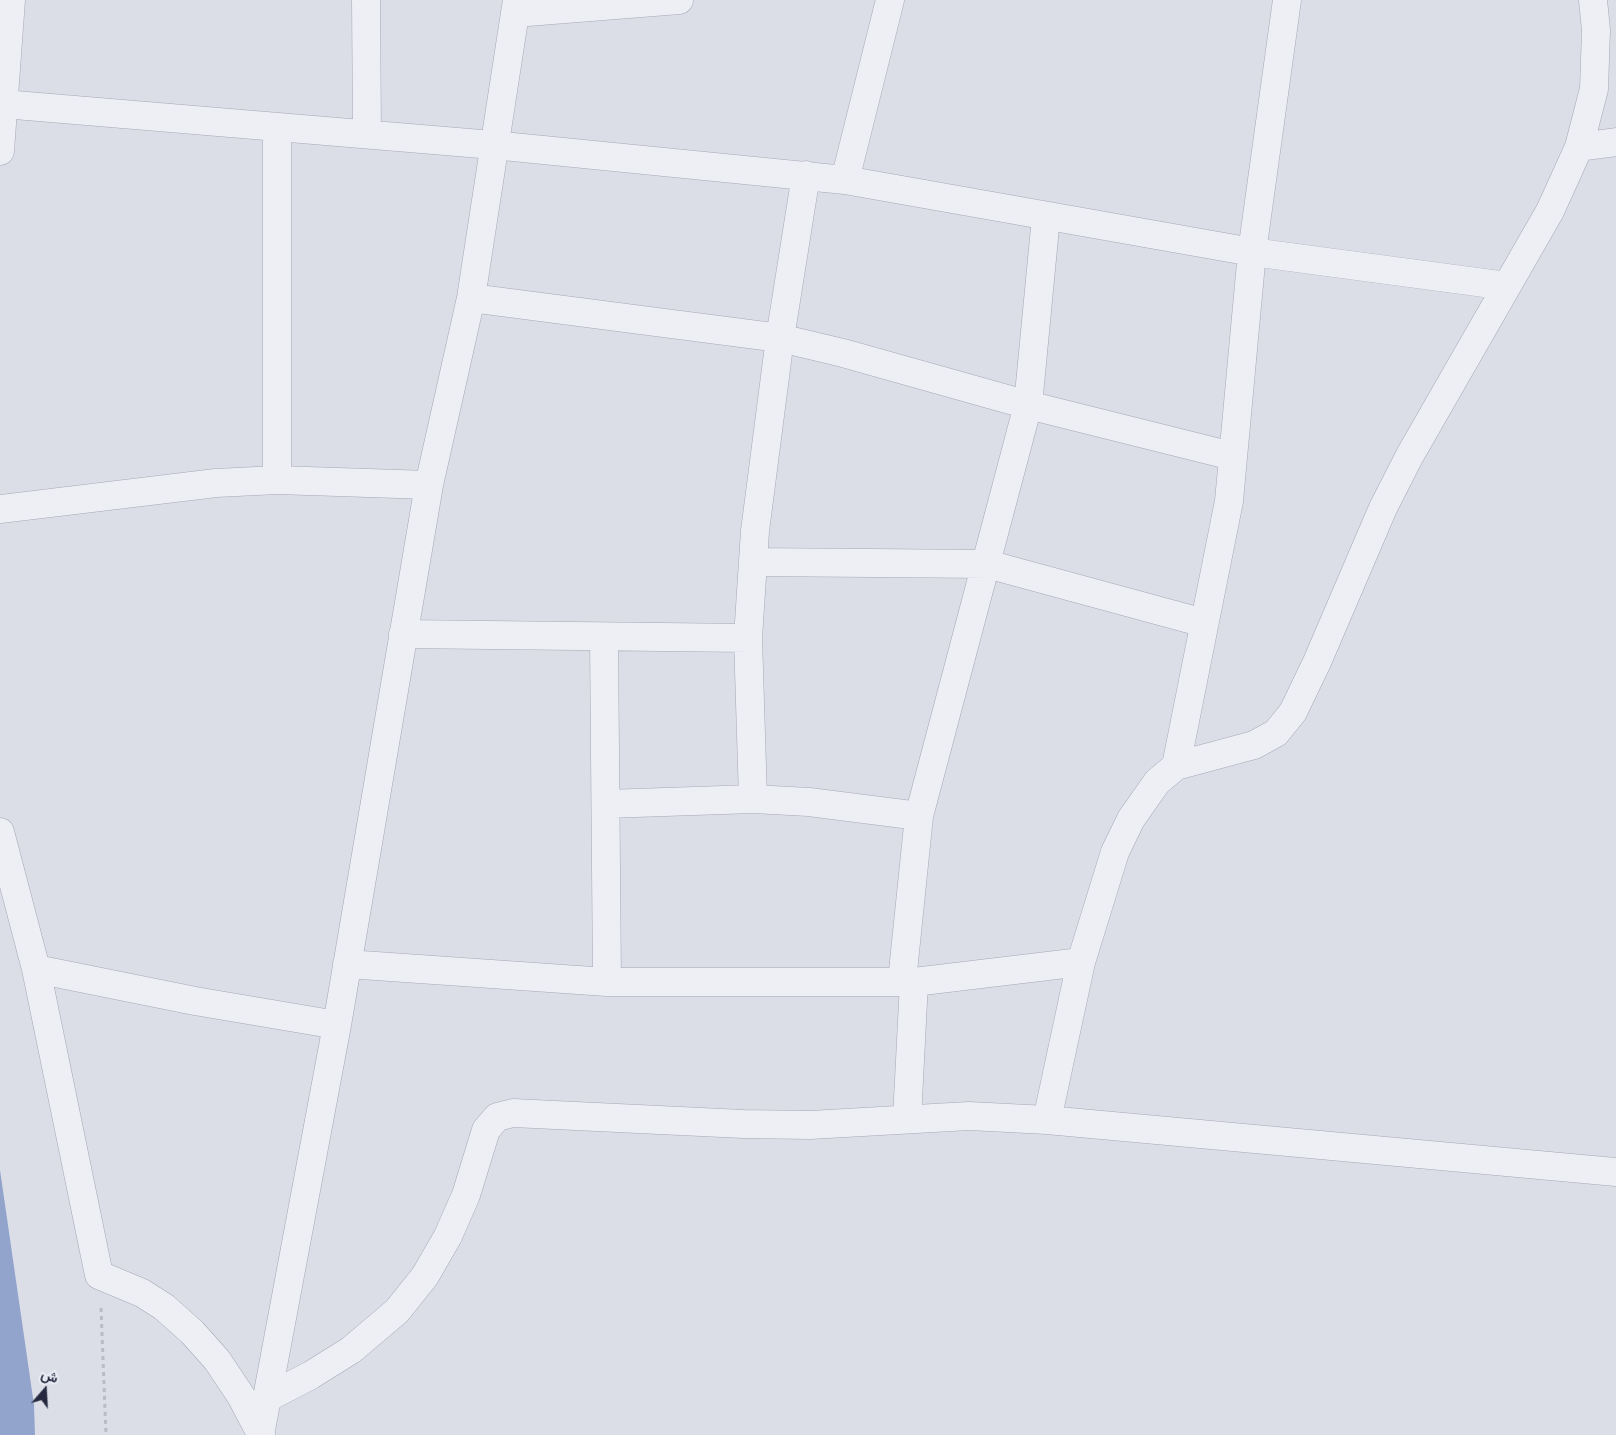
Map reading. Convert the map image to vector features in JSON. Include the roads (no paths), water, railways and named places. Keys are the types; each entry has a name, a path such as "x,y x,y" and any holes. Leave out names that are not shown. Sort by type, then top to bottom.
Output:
{"street":[{"path":"0,151 2,97 11,0"},
{"path":"366,0 367,134"},
{"path":"260,1435 337,1025 429,485 471,298 493,144 516,7 679,0"},
{"path":"845,180 890,0"},
{"path":"1176,766 1228,501 1252,252 1287,0"},
{"path":"1047,1120 1081,962 1115,852 1131,819 1158,782 1176,766 1254,745 1276,733 1292,712 1317,662 1388,499 1410,455 1550,211 1579,147 1594,89 1596,30 1593,0"},
{"path":"2,97 277,126 493,144 845,180 1252,252 1507,286"},
{"path":"277,126 277,480"},
{"path":"1579,147 1616,142"},
{"path":"753,798 748,638 753,562 780,338 806,176"},
{"path":"907,1119 908,981 919,816 1028,405 1046,217"},
{"path":"471,298 780,338 844,353 1028,405 1232,456"},
{"path":"0,509 216,483 277,480 429,485"},
{"path":"753,562 987,564 1204,623"},
{"path":"403,634 604,638 748,638"},
{"path":"604,638 607,982"},
{"path":"606,804 753,798 809,802 919,816"},
{"path":"0,832 36,970 99,1275 142,1293 164,1307 192,1332 217,1360 241,1396 260,1435"},
{"path":"347,964 607,982 908,981 1081,962"},
{"path":"36,970 195,1001 337,1025"},
{"path":"267,1398 311,1375 351,1350 397,1311 426,1276 448,1236 466,1195 486,1130 497,1117 513,1113 743,1124 810,1125 969,1116 1047,1120 1616,1172"}],"water":[{"path":"0,1170 34,1405 35,1435 0,1435"}]}
